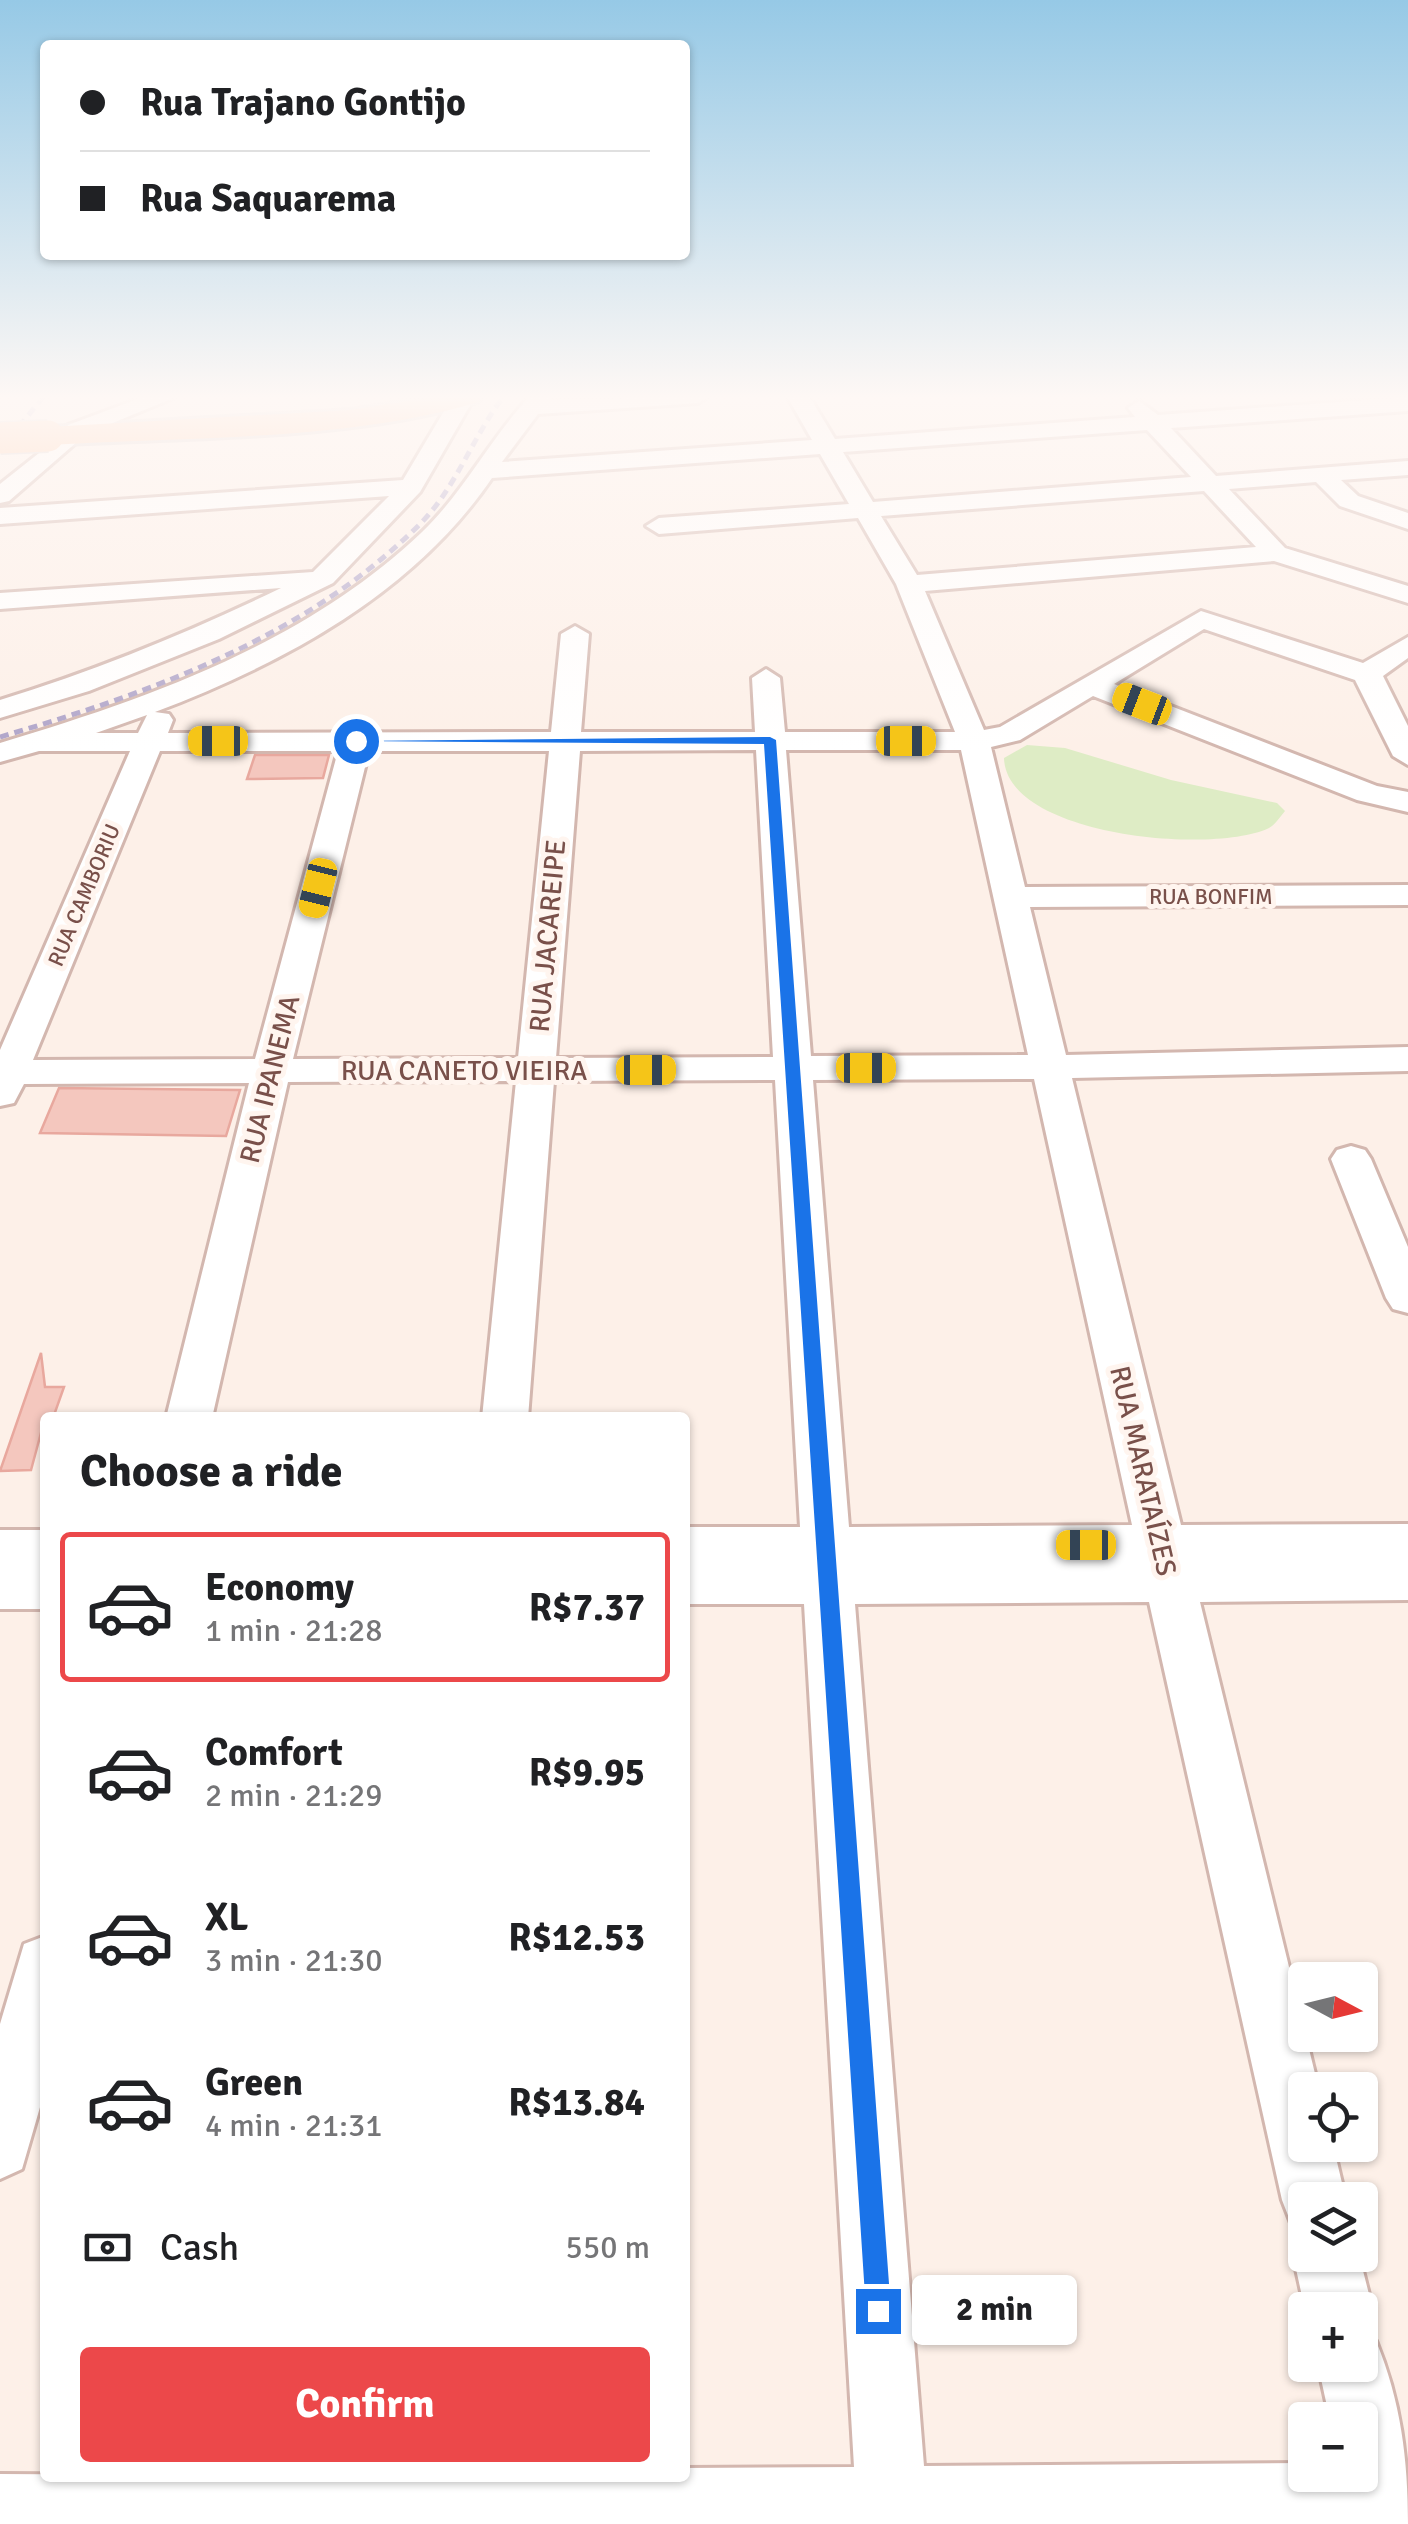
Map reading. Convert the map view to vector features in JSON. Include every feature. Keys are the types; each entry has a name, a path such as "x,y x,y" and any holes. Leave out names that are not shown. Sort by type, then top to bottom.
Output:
{"street":[{"path":"0,516 31,514"},
{"path":"0,709 79,685 209,634 324,577 385,514"},
{"path":"0,754 168,696 261,656 360,595 431,539 450,514"},
{"path":"658,526 818,514"},
{"name":"RUA MARATAÍZES","path":"870,514 910,584 974,741 1014,897 1049,1067 1310,2182"},
{"path":"1240,514 1276,553"},
{"path":"910,584 1276,553 1408,595"},
{"path":"0,602 324,577 360,595"},
{"path":"40,742 974,741 1009,734 1201,619 1367,674 1408,756"},
{"name":"RUA JACAREIPE","path":"506,1412 575,634"},
{"path":"1367,674 1408,645"},
{"path":"766,678 892,2513"},
{"path":"1091,685 1368,792 1408,802"},
{"name":"RUA CAMBORIU","path":"3,1079 168,696"},
{"name":"RUA IPANEMA","path":"191,1412 271,1072 356,741"},
{"name":"RUA BONFIM","path":"1014,897 1408,895"},
{"name":"RUA CANETO VIEIRA","path":"3,1079 271,1072 1049,1067 1408,1059"},
{"path":"1352,1159 1408,1298"},
{"path":"1165,1563 1408,1544"},
{"path":"690,1547 827,1564 1165,1563 1408,1580"},
{"path":"0,1550 40,1550"},
{"path":"690,1583 827,1564"},
{"path":"0,1588 40,1588"},
{"path":"0,2147 40,1984"},
{"path":"0,2510 407,2503 892,2513 1394,2507 1357,2382"}],"green space":[{"path":"1027,745 1065,748 1171,780 1277,803 1285,811 1269,828 1242,836 1204,839 1161,838 1074,822 1038,806 1014,785 1004,758"}],"building":[{"path":"255,755 329,755 323,778 247,779"},
{"path":"59,1088 240,1090 226,1136 40,1133"},
{"path":"41,1353 45,1387 64,1387 55,1412 40,1412 40,1437 31,1470 0,1471"}],"railway":[{"path":"0,737 169,680 277,629 376,564 429,514"}],"route":[{"path":"356,741 770,740 878,2311"}]}
